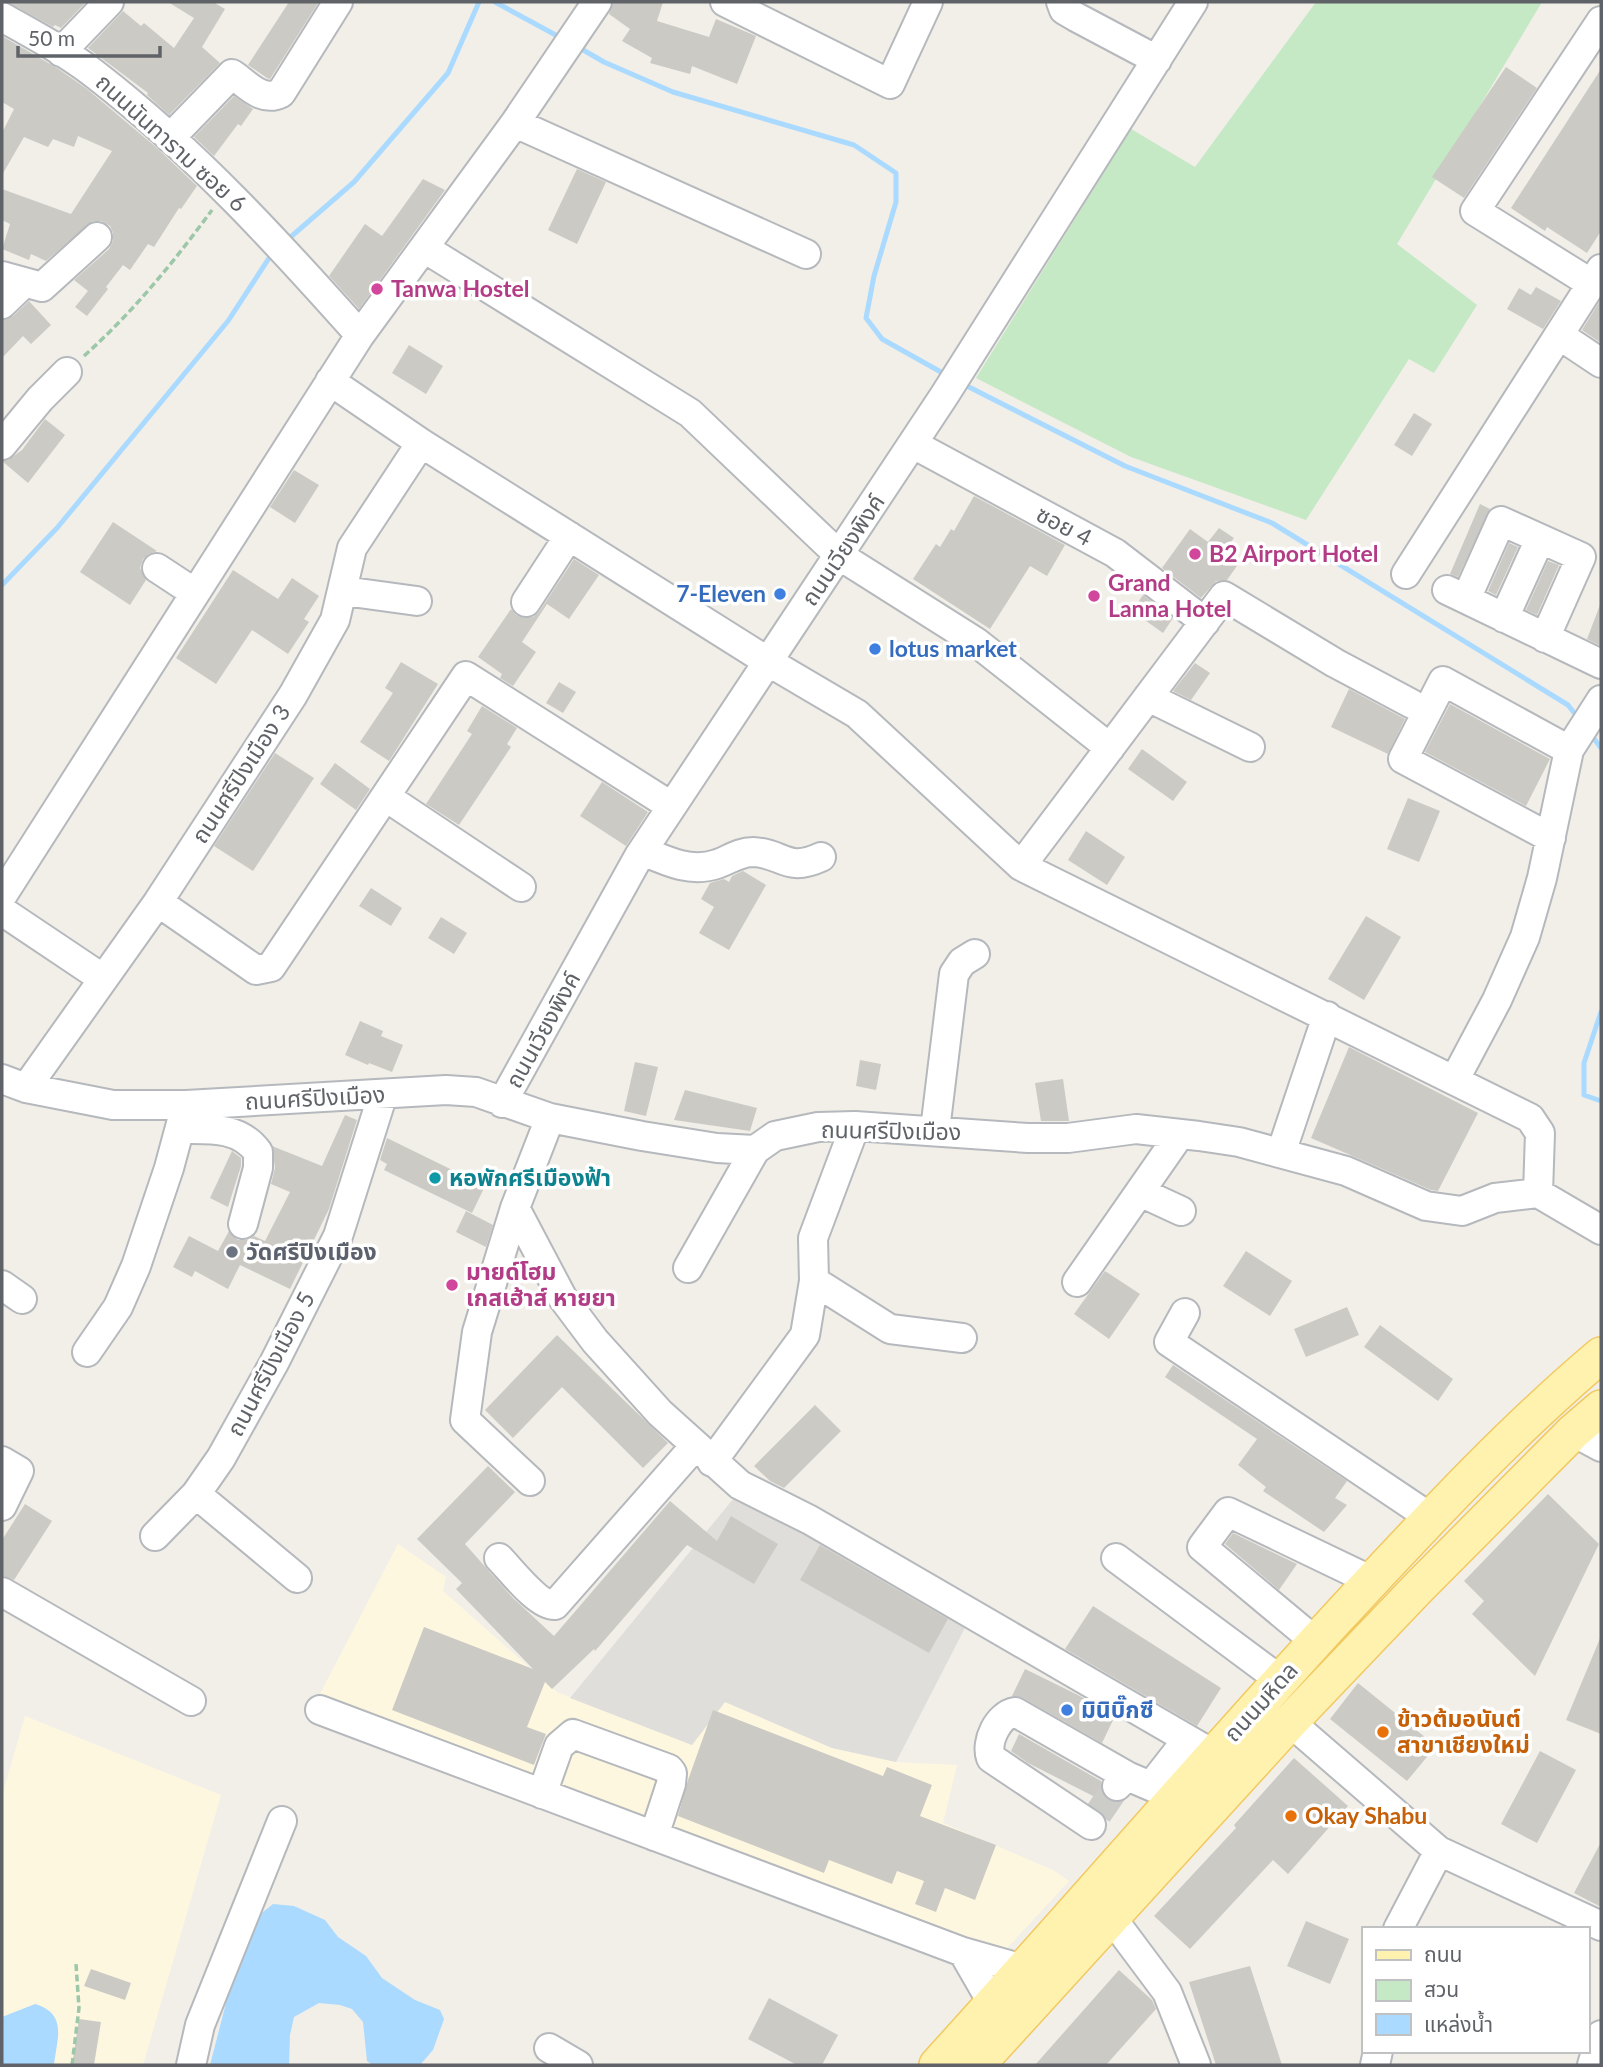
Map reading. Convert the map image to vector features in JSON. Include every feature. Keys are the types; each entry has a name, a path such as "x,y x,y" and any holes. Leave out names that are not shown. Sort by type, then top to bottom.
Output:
{"main road":[{"name":"ถนนมหิดล","path":"936,2065 993,2004 1120,1857 1143,1786 1200,1747 1280,1680 1431,1518 1535,1412 1601,1354"},
{"name":"ถนนมหิดล","path":"977,2065 1290,1723 1418,1588 1587,1440 1601,1408"}],"street":[{"path":"61,52 109,2"},
{"path":"170,138 232,74 264,96 272,97 281,93 338,2"},
{"path":"2,896 360,335 516,123 597,2"},
{"path":"725,2 890,84 928,2"},
{"path":"1061,2 1064,9 1076,17 1157,60"},
{"name":"ถนนเวียงพิงค์","path":"502,1102 671,806 952,385 1193,2"},
{"name":"ถนนนันทาราม ซอย 6","path":"2,17 96,75 170,138 261,224 360,335"},
{"path":"1406,574 1597,276 1475,211 1601,21"},
{"path":"516,123 806,254"},
{"path":"2,304 13,280 42,287 97,237"},
{"path":"424,248 690,413 840,556 976,642 1110,748"},
{"path":"1559,335 1601,363"},
{"path":"2,445 40,399 67,372"},
{"path":"330,381 421,443 767,661 858,714 1021,866 1530,1118 1540,1133 1538,1193 1601,1230"},
{"name":"ถนนศรีปิงเมือง 3","path":"14,1083 102,978 158,902 293,695 335,620 352,548 421,443"},
{"name":"ซอย 4","path":"913,444 1115,554 1205,622"},
{"path":"1545,638 1581,557 1501,521 1456,595 1545,638 1601,664"},
{"path":"526,602 569,536"},
{"path":"1504,618 1541,539"},
{"path":"157,568 195,593"},
{"path":"344,591 417,601"},
{"path":"1021,866 1224,596 1335,663 1412,704"},
{"path":"158,902 256,970 271,967 466,676 671,806"},
{"path":"1551,838 1403,759 1443,681 1572,745"},
{"path":"1148,697 1250,747"},
{"path":"1455,1079 1497,1000 1525,937 1572,745 1601,700"},
{"path":"386,797 521,887"},
{"path":"643,851 682,866 703,867 718,864 742,853 755,852 784,862 805,864 821,857"},
{"path":"2,911 102,978"},
{"path":"935,1130 955,971 962,962 975,954"},
{"path":"1281,1153 1327,1016"},
{"name":"ถนนศรีปิงเมือง","path":"14,1083 183,1117 383,1094 446,1090 476,1092 550,1118 717,1148 755,1150 775,1136 818,1127 935,1130 1028,1138 1068,1138 1136,1129 1239,1142 1346,1171 1426,1206 1462,1212 1495,1198 1538,1193"},
{"name":"ถนนศรีปิงเมือง 5","path":"155,1536 196,1494 220,1458 274,1363 338,1236 383,1094"},
{"path":"87,1352 118,1307 136,1266 183,1117 242,1136 258,1152 258,1168 243,1224"},
{"path":"530,1481 465,1420 477,1332 515,1208 550,1118"},
{"path":"499,1558 545,1604 555,1605 703,1454 805,1335 814,1281 813,1238 855,1126"},
{"path":"1077,1282 1180,1134"},
{"path":"688,1268 755,1150"},
{"path":"1140,1192 1181,1211"},
{"path":"515,1208 562,1297 595,1342 660,1413 740,1485 810,1520 1200,1747"},
{"path":"814,1281 890,1329 962,1338"},
{"path":"1185,1312 1169,1342 1431,1518"},
{"path":"2,1461 19,1471 2,1506"},
{"path":"196,1494 297,1578"},
{"path":"1316,1642 1202,1547 1228,1512 1372,1581"},
{"path":"1116,1558 1280,1680"},
{"path":"2,1592 191,1701"},
{"path":"320,1710 963,1951 1023,1969"},
{"path":"1120,1857 1094,1820 991,1758 988,1747 1003,1718 1010,1712 1015,1712 1143,1786"},
{"path":"1290,1723 1439,1851 1601,1926"},
{"path":"542,1794 559,1746 568,1737 577,1734 607,1745 669,1769 672,1773 654,1836"},
{"path":"191,2065 200,2025 282,1821"},
{"path":"1399,1927 1439,1851"},
{"path":"1111,1917 1167,1992 1196,2065"},
{"path":"963,1951 993,2004"},
{"path":"1592,2065 1601,2035"},
{"path":"549,2048 578,2065"}],"path":[{"path":"67,372 119,325 168,270 227,190"},
{"path":"72,2065 79,2008 76,1964"}],"shaded area":[{"path":"738,1493 968,1622 896,1762 832,1748 725,1702 692,1745 570,1698"},
{"path":"398,1544 446,1577 443,1591 557,1692 692,1745 725,1702 832,1748 896,1762 957,1765 943,1823 1053,1870 1069,1881 988,1969 746,1885 309,1715"},
{"path":"25,1716 221,1795 143,2065 2,2065 2,1796"}],"green space":[{"path":"1316,2 1542,2 1397,244 1477,305 1434,373 1409,359 1306,520 1131,457 976,378 1131,129 1195,167"}],"water":[{"path":"273,1904 294,1906 325,1920 338,1937 366,1956 382,1978 415,2000 440,2010 444,2019 433,2050 420,2065 373,2065 367,2061 363,2022 352,2009 319,2003 294,2017 290,2035 289,2065 210,2065 233,1976 254,1932 258,1916"},
{"path":"35,2004 45,2008 56,2021 58,2036 54,2065 2,2065 2,2017"}],"building":[{"path":"8,2 86,2 61,28 55,25 53,27"},
{"path":"168,2 213,2 225,9 202,47 220,63 169,115 147,95 148,93 88,48 123,11 141,26 144,23 174,48 194,18"},
{"path":"289,2 318,3 270,79 248,65"},
{"path":"613,2 663,2 657,21 709,37 716,19 756,36 737,84 692,66 690,74 650,63 652,58 622,41 630,29 609,14"},
{"path":"2,36 87,89 197,186 154,247 148,244 130,270 123,265 87,316 75,307 88,291 74,280 109,249 113,241 110,226 101,221 93,221 46,261 31,254 29,260 2,249 10,224 2,220 2,189 71,214 112,151 78,136 74,147 53,139 48,147 24,137 2,175 2,133 14,109 2,102"},
{"path":"1506,67 1537,88 1464,198 1432,177"},
{"path":"1601,69 1601,231 1587,253 1547,227 1545,231 1511,208"},
{"path":"234,96 253,109 214,156 194,137"},
{"path":"577,169 606,182 577,244 548,230"},
{"path":"423,179 445,190 359,309 329,276 365,224 382,236"},
{"path":"1536,287 1561,301 1543,329 1507,309 1519,288 1531,295"},
{"path":"1601,299 1601,343 1582,330"},
{"path":"29,301 51,325 31,344 23,336 2,358 2,320 13,316"},
{"path":"409,345 443,366 426,394 392,373"},
{"path":"1414,413 1432,424 1412,456 1394,445"},
{"path":"45,419 65,435 28,483 2,461 22,450"},
{"path":"294,470 319,485 295,523 270,507"},
{"path":"974,496 1065,545 1047,576 1030,566 990,629 913,579 936,544 940,547 951,529 954,531"},
{"path":"1480,504 1490,509 1458,577 1450,574"},
{"path":"113,522 157,551 143,559 140,568 146,580 130,605 80,572"},
{"path":"1219,528 1234,538 1224,552 1239,563 1227,580 1216,581 1201,598 1162,568 1190,529 1208,542"},
{"path":"1509,543 1518,547 1496,595 1488,591"},
{"path":"574,559 599,575 569,619 547,604 522,642 536,652 513,686 500,678 502,674 478,657 511,609 524,618 533,617 539,612"},
{"path":"1548,561 1559,565 1537,615 1526,610"},
{"path":"233,570 278,599 292,578 319,596 304,619 309,622 288,654 252,630 216,684 176,658"},
{"path":"1143,595 1173,618 1163,633 1132,611"},
{"path":"1601,605 1601,646 1587,639"},
{"path":"401,662 438,684 389,761 360,742 393,693 385,688"},
{"path":"1195,663 1210,673 1191,700 1173,691"},
{"path":"559,682 576,692 563,713 546,703"},
{"path":"1349,689 1405,719 1388,754 1331,727"},
{"path":"1450,704 1550,759 1526,806 1425,752"},
{"path":"482,706 517,728 507,744 511,747 459,825 426,804 472,734 467,731"},
{"path":"1142,749 1187,782 1173,801 1128,769"},
{"path":"275,753 314,778 253,871 214,846"},
{"path":"335,763 370,789 356,810 320,784"},
{"path":"602,782 648,812 626,846 580,816"},
{"path":"1408,798 1440,811 1419,862 1387,849"},
{"path":"1086,831 1125,857 1107,885 1068,860"},
{"path":"743,871 766,885 729,950 699,933 714,907 701,899 710,883 724,879 729,882 732,876"},
{"path":"371,888 402,908 391,926 359,906"},
{"path":"1366,916 1401,937 1364,1000 1328,979"},
{"path":"441,917 467,933 454,954 428,938"},
{"path":"360,1021 383,1031 381,1036 403,1045 392,1072 345,1055"},
{"path":"1349,1047 1478,1113 1438,1191 1311,1138"},
{"path":"860,1060 881,1064 876,1090 856,1086"},
{"path":"635,1062 658,1067 646,1116 624,1111"},
{"path":"1063,1079 1069,1121 1041,1121 1035,1083"},
{"path":"685,1090 757,1108 750,1131 674,1120"},
{"path":"345,1115 357,1120 329,1209 290,1289 240,1265 228,1289 195,1271 192,1277 173,1267 189,1236 218,1251 229,1231 238,1240 247,1240 254,1236 265,1241 290,1192 271,1184 275,1168 272,1146 322,1166"},
{"name":"หอพักศรีเมืองฟ้า","path":"387,1138 485,1186 472,1213 384,1170 387,1164 380,1160"},
{"path":"232,1151 241,1158 241,1166 228,1207 210,1198"},
{"path":"466,1211 493,1225 486,1247 456,1232"},
{"path":"1246,1251 1292,1281 1270,1316 1223,1286"},
{"path":"1105,1271 1140,1294 1109,1339 1074,1314"},
{"path":"1347,1307 1359,1335 1306,1357 1294,1329"},
{"path":"1380,1325 1453,1379 1438,1401 1364,1347"},
{"path":"557,1335 668,1443 643,1468 562,1387 513,1438 485,1410"},
{"path":"1173,1365 1347,1481 1335,1498 1347,1505 1324,1532 1263,1491 1266,1487 1238,1465 1257,1439 1165,1377"},
{"path":"815,1405 841,1431 784,1488 770,1481 754,1466"},
{"path":"488,1466 515,1492 465,1544 513,1598 554,1636 670,1501 717,1541 731,1516 778,1544 754,1584 687,1545 595,1651 594,1649 552,1689 545,1682 527,1727 546,1734 534,1765 392,1710 424,1627 533,1669 456,1589 462,1583 417,1539"},
{"path":"1548,1494 1599,1544 1535,1676 1472,1614 1484,1601 1464,1581"},
{"path":"25,1504 52,1521 14,1580 2,1575 2,1540"},
{"path":"1233,1533 1297,1564 1279,1590 1225,1544"},
{"path":"820,1545 948,1619 929,1653 800,1580"},
{"path":"1093,1606 1221,1688 1197,1726 1065,1649"},
{"path":"1601,1636 1601,1734 1566,1720"},
{"path":"1025,1669 1115,1716 1102,1743 1023,1698 1012,1696"},
{"name":"ข้าวต้มอนันต์ สาขาเชียงใหม่","path":"1358,1683 1436,1746 1407,1781 1330,1719"},
{"path":"713,1710 883,1776 887,1767 932,1785 920,1816 996,1845 975,1900 945,1888 936,1912 915,1904 924,1881 897,1871 892,1884 829,1860 824,1873 678,1816"},
{"path":"1019,1734 1101,1781 1097,1798 1028,1763 1011,1751"},
{"path":"1540,1751 1576,1770 1537,1843 1501,1824"},
{"path":"1294,1758 1348,1806 1288,1874 1273,1860 1190,1949 1154,1916 1236,1828 1234,1825"},
{"path":"1601,1842 1601,1907 1574,1893"},
{"path":"1306,1921 1349,1939 1330,1984 1287,1966"},
{"path":"1250,1966 1282,2065 1216,2065 1189,1982"},
{"path":"91,1969 131,1983 125,2000 84,1986"},
{"path":"1119,1970 1152,2000 1156,2009 1106,2065 1035,2065"},
{"path":"769,1998 838,2035 822,2065 797,2065 748,2039"},
{"path":"79,2019 101,2022 94,2065 72,2065"}],"waterway":[{"path":"286,241 354,182 448,73 479,2"},
{"path":"495,2 563,39"},
{"path":"578,47 604,62 673,92 854,145 896,173 896,202 874,276 866,318 882,339 948,376"},
{"path":"2,585 57,528 228,321 273,252"},
{"path":"963,384 1125,466 1272,523 1568,705 1579,719"},
{"path":"1589,732 1601,748"},
{"path":"1601,1012 1584,1063 1584,1095 1601,1101"}],"tunnel":[{"path":"1098,1814 1117,1786"}],"place":[{"name":"Tanwa Hostel","path":"377,289"},
{"name":"B2 Airport Hotel","path":"1195,554"},
{"name":"7-Eleven","path":"780,594"},
{"name":"Grand Lanna Hotel","path":"1094,596"},
{"name":"lotus market","path":"875,649"},
{"name":"หอพักศรีเมืองฟ้า","path":"435,1178"},
{"name":"วัดศรีปิงเมือง","path":"232,1252"},
{"name":"มายด์โฮม เกสเฮ้าส์ หายยา","path":"452,1285"},
{"name":"มินิบิ๊กซี","path":"1067,1710"},
{"name":"ข้าวต้มอนันต์ สาขาเชียงใหม่","path":"1383,1732"},
{"name":"Okay Shabu","path":"1291,1816"}]}
